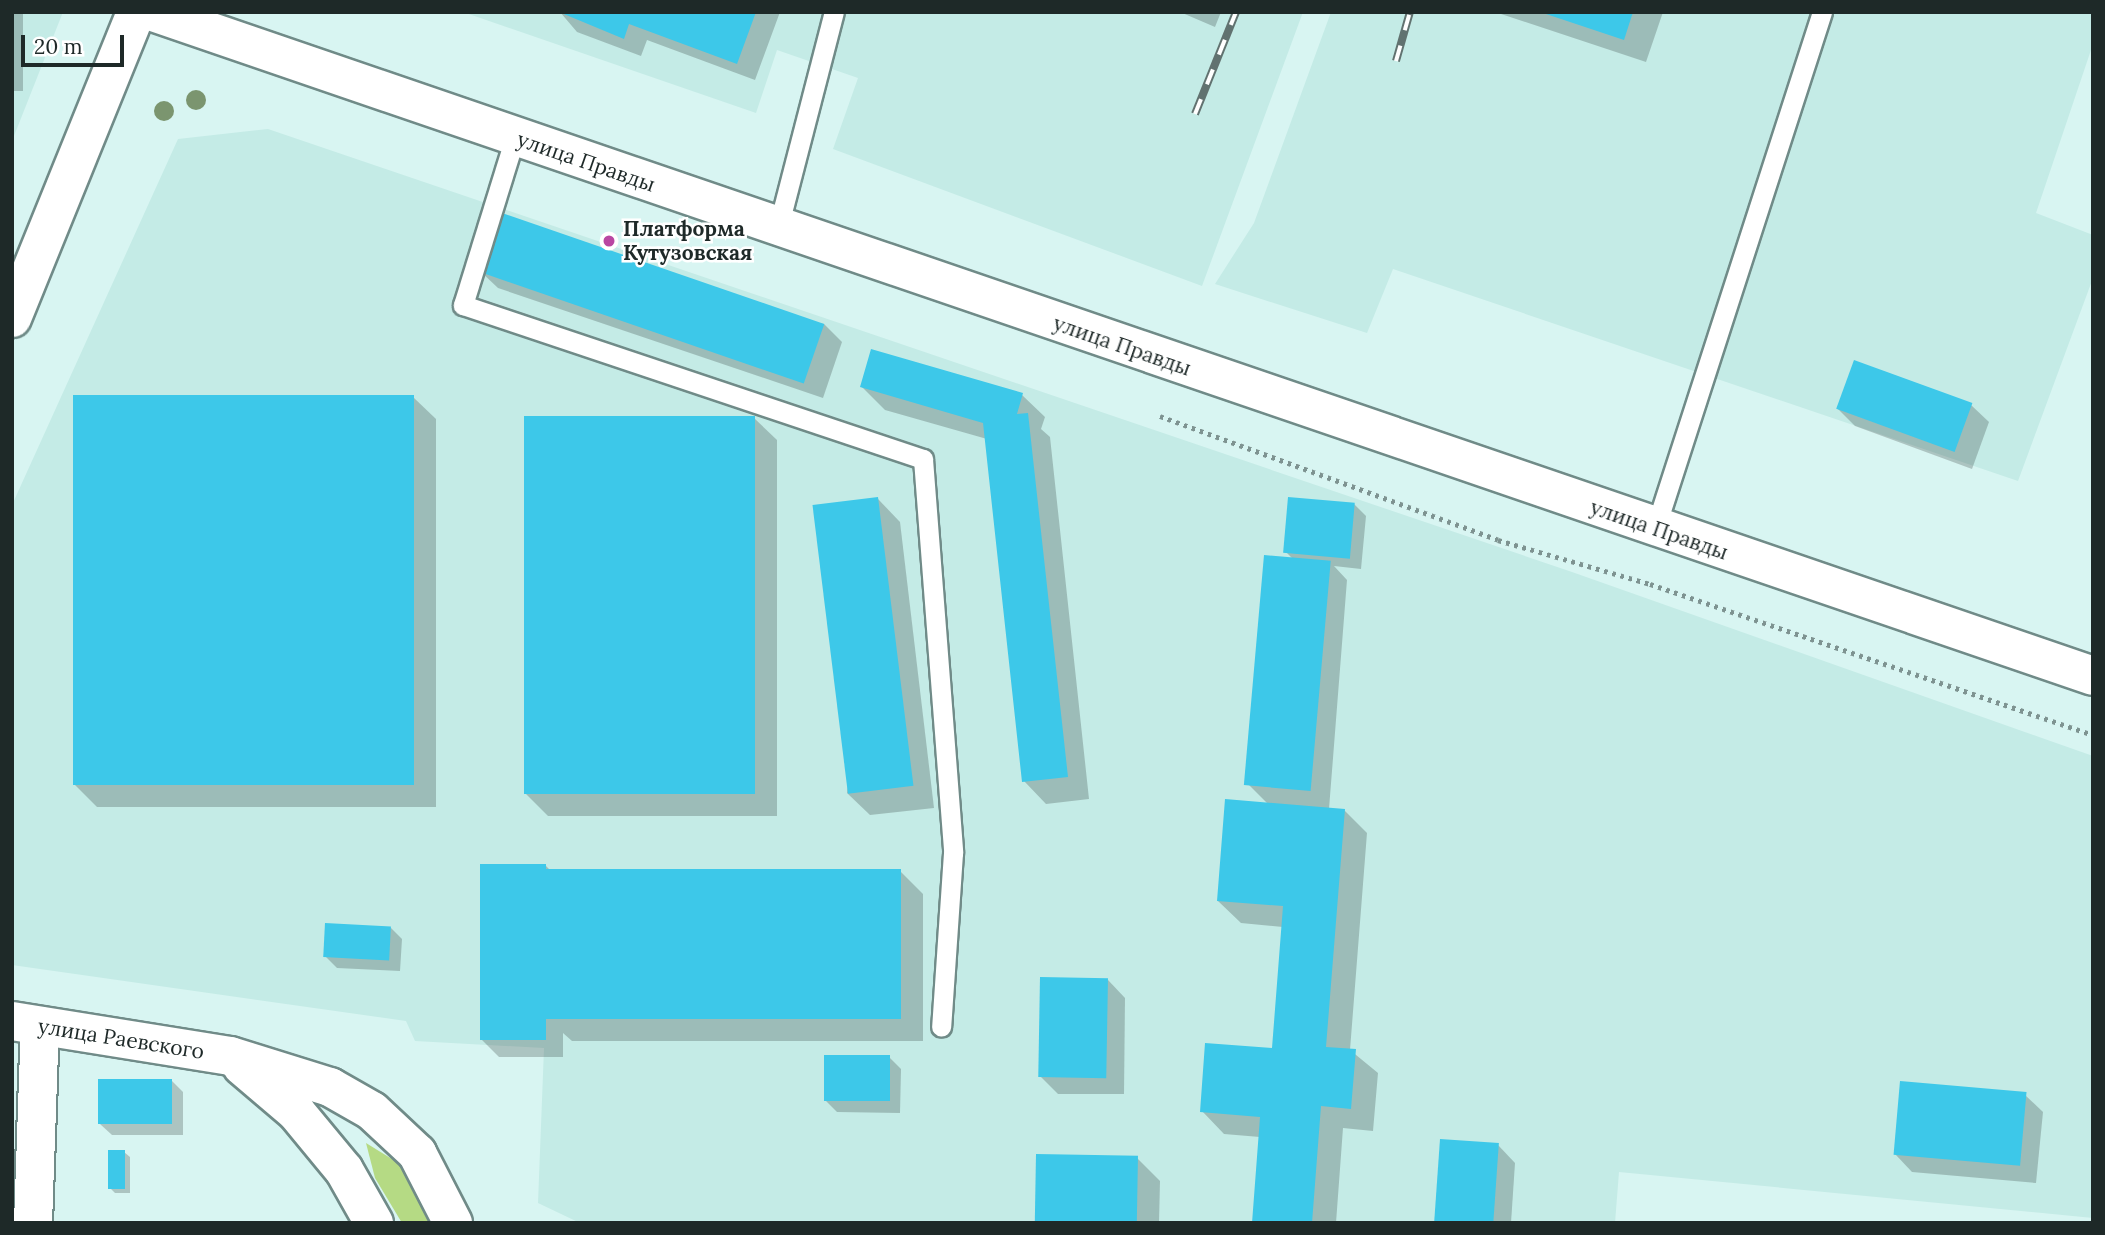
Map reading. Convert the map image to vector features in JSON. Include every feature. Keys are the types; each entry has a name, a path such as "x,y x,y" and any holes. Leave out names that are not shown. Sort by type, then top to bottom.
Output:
{"street":[{"path":"12,318 136,12"},
{"name":"улица Правды","path":"153,12 1655,529 2093,676"},
{"path":"26,1023 33,1223"},
{"name":"улица Раевского","path":"26,1023 230,1056 330,1087 372,1111 417,1153 453,1223"},
{"path":"230,1056 296,1112 344,1170 374,1223"}],"lane":[{"path":"778,228 834,12"},
{"path":"1655,529 1822,12"},
{"path":"515,137 463,305 923,459 953,853 941,1027"}],"path":[{"path":"1160,416 1498,540 1650,584 2093,735"}],"shaded area":[{"path":"12,12 63,12 12,141"},
{"path":"463,12 1303,12 1202,286 833,149 858,78 777,50 756,113"},
{"path":"1331,12 2093,12 2093,44 2036,213 2093,235 2093,278 2018,481 1393,269 1367,333 1215,284 1254,223"},
{"path":"268,129 1572,572 2093,756 2093,1218 1619,1172 1615,1223 580,1223 538,1203 544,1048 415,1041 406,1021 12,965 12,505 178,139"}],"green space":[{"path":"366,1143 400,1164 431,1223 402,1223 375,1178"}],"building":[{"path":"559,12 756,12 737,64 629,24 624,39"},
{"path":"1540,12 1633,12 1624,40"},
{"path":"499,212 824,324 804,384 478,272"},
{"path":"871,349 1023,393 1017,414 1028,413 1068,777 1022,782 983,423 860,387"},
{"path":"1854,360 1972,403 1955,452 1836,409"},
{"path":"73,395 414,395 414,785 73,785"},
{"path":"524,416 755,416 755,794 524,794"},
{"path":"878,497 913,786 848,794 812,505"},
{"path":"1288,497 1355,503 1350,559 1283,553"},
{"path":"1264,555 1331,561 1311,791 1244,785"},
{"path":"1225,799 1345,809 1326,1047 1356,1049 1351,1109 1321,1106 1312,1223 1252,1223 1260,1117 1200,1112 1205,1043 1272,1048 1283,906 1217,901"},
{"path":"480,864 546,864 546,869 901,869 901,1019 546,1019 546,1040 480,1040"},
{"path":"325,923 391,926 389,960 323,957"},
{"path":"1040,977 1108,978 1106,1078 1038,1077"},
{"path":"824,1055 890,1055 890,1101 824,1101"},
{"path":"98,1079 172,1079 172,1124 98,1124"},
{"path":"1900,1081 2027,1092 2020,1166 1894,1155"},
{"path":"1440,1139 1499,1143 1493,1223 1434,1223"},
{"path":"108,1150 125,1150 125,1189 108,1189"},
{"path":"1036,1154 1138,1156 1137,1223 1035,1223"}],"railway":[{"path":"1195,114 1236,12"},
{"path":"1396,61 1410,12"}],"place":[{"name":"Платформа Кутузовская","path":"609,241"}]}
